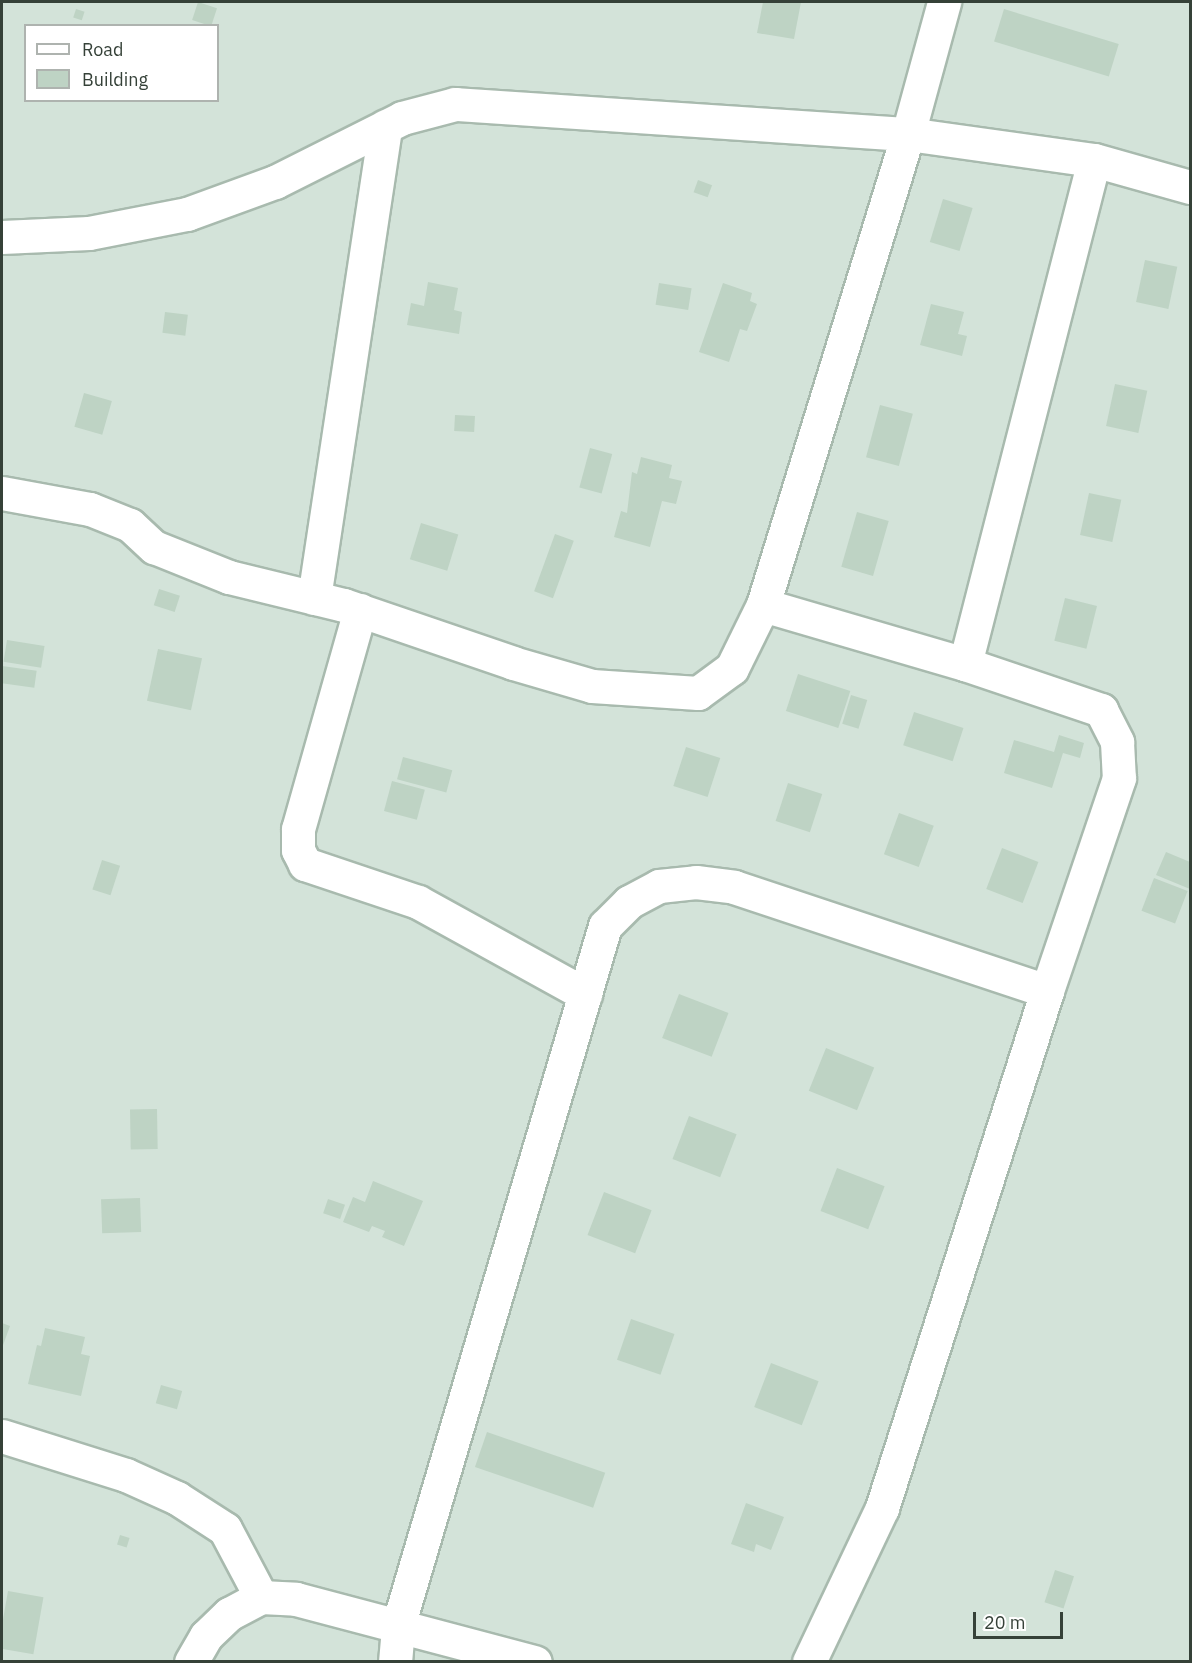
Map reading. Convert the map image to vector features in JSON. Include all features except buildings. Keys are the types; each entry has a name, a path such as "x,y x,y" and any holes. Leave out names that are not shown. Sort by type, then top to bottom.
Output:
{"street":[{"path":"2,493 90,509 130,525 154,547 229,577 360,610 513,663 592,686 698,693 732,668 763,605 908,134 944,2"},
{"path":"2,237 89,233 187,214 275,182 385,126 455,104 908,134 1094,160 1191,187"},
{"path":"314,597 385,126"},
{"path":"965,664 1094,160"},
{"path":"763,605 965,664 1101,710 1117,742 1119,778 1047,992 882,1508 808,1662"},
{"path":"360,610 298,829 298,850 305,864 418,902 585,994"},
{"path":"395,1662 399,1626 605,926 629,902 659,886 696,882 734,886 1047,992"},
{"path":"2,1436 126,1475 177,1498 225,1529 261,1597"},
{"path":"191,1662 206,1636 229,1614 261,1597 296,1599 535,1662"}],"shaded area":[{"path":"2,2 1190,2 1190,1661 2,1661"}]}
